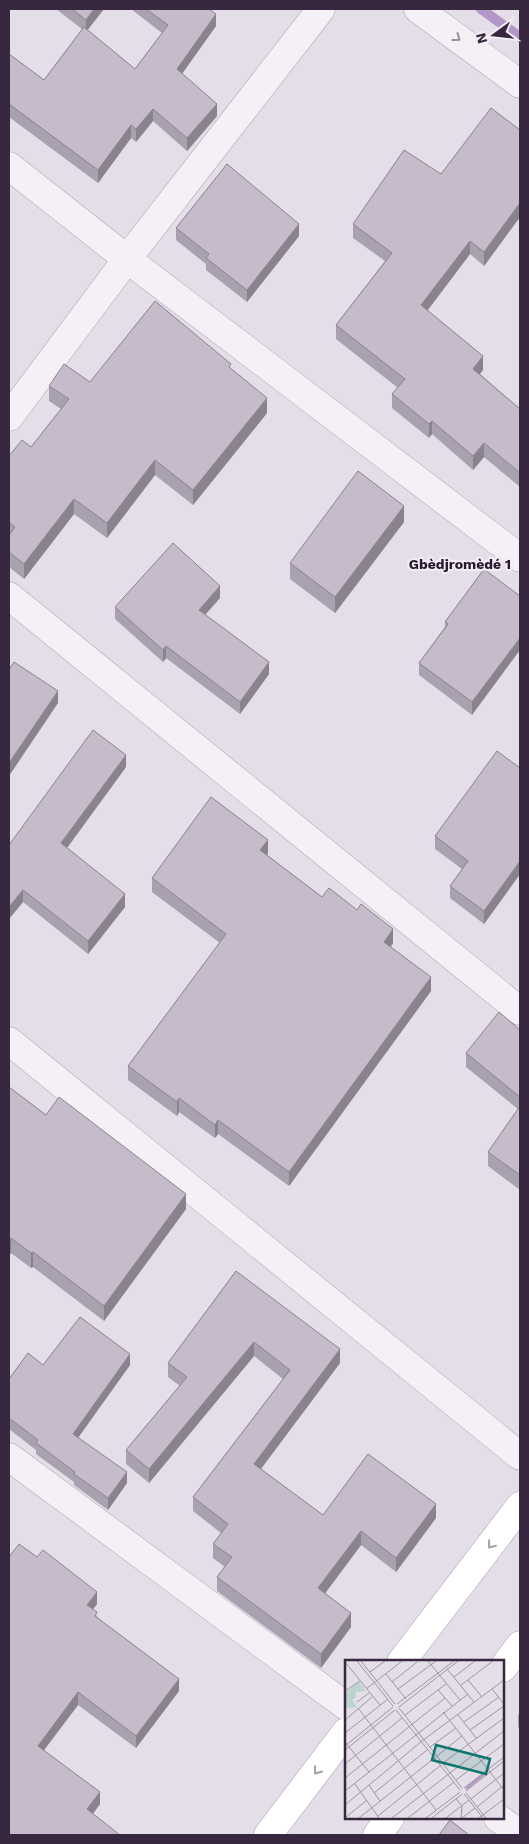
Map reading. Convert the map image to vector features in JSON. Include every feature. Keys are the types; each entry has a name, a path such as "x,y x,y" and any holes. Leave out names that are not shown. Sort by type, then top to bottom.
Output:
{"main road":[{"path":"403,1660 520,1506"},
{"path":"504,1667 520,1645"},
{"path":"268,1835 345,1733"},
{"path":"377,1835 389,1819"}],"street":[{"path":"9,416 127,259 321,9"},
{"path":"418,9 520,84"},
{"path":"9,166 127,259 520,558"},
{"path":"9,596 520,1010"},
{"path":"9,1041 520,1456"},
{"path":"9,1457 345,1705"},
{"path":"499,1819 520,1834"}],"building":[{"path":"72,9 94,9 86,20"},
{"path":"146,9 209,9 216,14 177,69 217,104 187,138 153,109 136,129 131,125 98,170 9,104 9,54 44,80 84,27 135,69 168,25"},
{"path":"491,108 520,130 520,203 484,252 470,241 421,305 483,356 473,369 520,409 520,473 484,443 473,456 432,421 429,424 392,394 405,379 336,325 392,253 353,224 404,150 441,174"},
{"path":"227,164 299,224 247,290 206,258 209,254 176,228"},
{"path":"155,301 231,364 229,367 267,398 193,490 155,460 107,523 74,499 24,564 9,552 9,535 15,527 9,522 9,456 22,440 31,447 69,399 49,386 64,364 90,382"},
{"path":"358,471 404,506 335,597 290,563"},
{"path":"173,543 220,586 199,610 269,662 240,702 166,646 163,650 115,607"},
{"path":"484,569 520,596 520,638 472,702 419,663 448,624 445,622"},
{"path":"14,662 58,691 9,763 9,670"},
{"path":"93,730 126,755 61,843 125,894 88,941 23,890 9,907 9,845"},
{"path":"497,751 520,768 520,861 484,911 450,886 468,861 435,836"},
{"path":"211,797 268,840 260,850 322,897 329,888 357,910 361,904 393,929 384,942 431,977 289,1172 218,1120 215,1125 179,1098 177,1102 128,1066 226,934 152,878"},
{"path":"499,1012 520,1030 520,1097 466,1053"},
{"path":"9,1087 46,1115 59,1097 186,1194 104,1306 33,1252 31,1253 11,1238 9,1241"},
{"path":"520,1106 520,1175 488,1152"},
{"path":"236,1271 340,1349 254,1464 323,1515 368,1454 436,1504 396,1558 361,1531 318,1588 351,1613 321,1654 217,1577 232,1557 213,1544 228,1524 193,1497 290,1370 254,1342 149,1469 126,1450 187,1377 168,1363"},
{"path":"80,1317 130,1354 73,1434 127,1472 108,1498 74,1474 75,1472 36,1443 38,1440 9,1418 9,1379 28,1353 43,1365"},
{"path":"19,1544 37,1557 43,1550 97,1592 87,1605 97,1612 95,1616 179,1679 136,1736 78,1692 38,1746 100,1792 87,1809 120,1835 9,1835 9,1557"},
{"path":"450,1820 469,1835 439,1835"}],"waterway":[{"path":"481,9 520,37"}],"district":[{"name":"Gbèdjromèdé 1","path":"460,564"}]}
